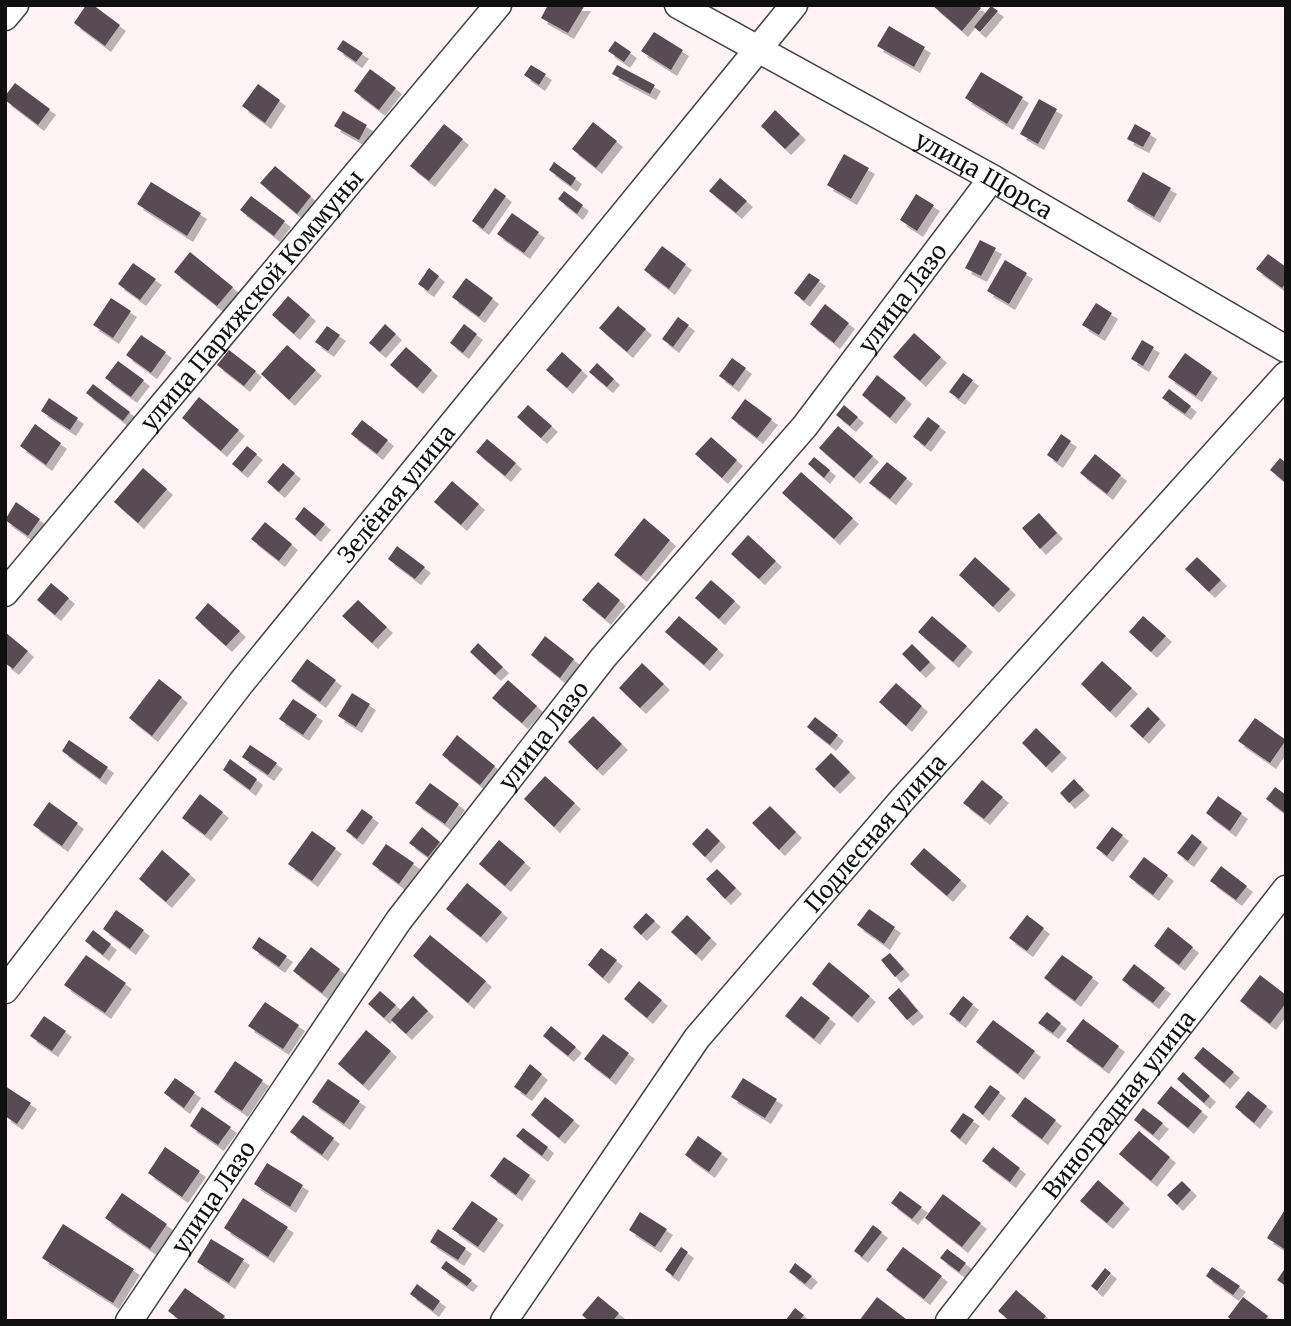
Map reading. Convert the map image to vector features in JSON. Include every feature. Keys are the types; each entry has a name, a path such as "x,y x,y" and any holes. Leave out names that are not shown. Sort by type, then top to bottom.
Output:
{"street":[{"path":"5,18 15,5"},
{"name":"улица Парижской Коммуны","path":"5,593 498,5"},
{"name":"улица Щорса","path":"678,5 992,178 1286,348"},
{"name":"Зелёная улица","path":"5,990 241,683 794,5"},
{"name":"улица Лазо","path":"129,1321 399,920 603,658 805,426 992,178"},
{"name":"Подлесная улица","path":"504,1321 697,1038 911,789 1286,376"},
{"name":"Виноградная улица","path":"949,1321 1286,889"}],"building":[{"path":"86,5 93,5 120,25 105,46 74,23"},
{"path":"548,5 585,5 568,33 541,18"},
{"path":"932,5 977,5 981,8 962,31"},
{"path":"991,6 998,11 980,32 974,27"},
{"path":"889,26 925,47 914,67 877,46"},
{"path":"654,32 683,50 671,70 641,51"},
{"path":"343,40 363,53 356,62 337,49"},
{"path":"615,41 631,52 624,62 608,51"},
{"path":"531,65 546,74 539,85 524,75"},
{"path":"617,65 655,85 650,94 612,74"},
{"path":"370,69 396,88 379,110 354,91"},
{"path":"981,72 1023,97 1007,124 965,98"},
{"path":"15,83 50,109 38,125 5,100"},
{"path":"258,84 280,100 265,123 242,106"},
{"path":"1039,99 1057,109 1038,144 1020,134"},
{"path":"775,110 800,134 785,149 761,126"},
{"path":"343,111 367,125 359,140 334,126"},
{"path":"593,122 617,141 596,168 572,149"},
{"path":"444,124 463,139 429,181 410,166"},
{"path":"1135,124 1151,133 1143,147 1127,139"},
{"path":"844,154 869,168 851,199 827,185"},
{"path":"554,162 576,178 571,186 549,170"},
{"path":"275,166 311,196 297,214 260,183"},
{"path":"1143,172 1171,188 1154,217 1127,201"},
{"path":"720,178 747,201 736,213 709,191"},
{"path":"151,182 201,213 187,236 137,204"},
{"path":"495,188 506,196 483,229 472,221"},
{"path":"564,191 583,205 577,214 558,199"},
{"path":"916,194 934,205 917,231 900,220"},
{"path":"251,196 285,221 274,236 240,210"},
{"path":"512,213 539,232 524,253 497,234"},
{"path":"980,240 996,248 981,276 965,268"},
{"path":"662,246 686,264 669,289 644,270"},
{"path":"190,252 233,287 217,306 174,272"},
{"path":"1268,254 1286,267 1286,283 1282,288 1256,269"},
{"path":"1005,260 1027,273 1009,304 987,291"},
{"path":"133,263 156,279 140,300 118,284"},
{"path":"429,268 439,276 428,291 418,284"},
{"path":"809,273 820,280 804,301 794,293"},
{"path":"466,278 493,298 479,317 452,297"},
{"path":"288,296 310,315 294,334 272,315"},
{"path":"111,298 131,311 113,338 93,325"},
{"path":"1096,303 1112,313 1099,335 1082,325"},
{"path":"825,304 849,323 834,343 810,324"},
{"path":"618,306 646,329 627,352 599,328"},
{"path":"678,317 689,325 673,347 662,339"},
{"path":"385,324 396,334 380,352 369,343"},
{"path":"464,324 477,334 463,353 450,343"},
{"path":"327,326 340,335 328,351 315,342"},
{"path":"914,333 941,357 920,381 893,357"},
{"path":"141,335 166,352 151,373 126,355"},
{"path":"1142,340 1154,347 1143,366 1131,359"},
{"path":"287,345 316,370 289,400 261,374"},
{"path":"406,347 432,370 417,388 390,365"},
{"path":"229,350 256,371 244,386 217,365"},
{"path":"562,352 582,370 567,388 546,370"},
{"path":"1185,353 1212,372 1196,396 1168,377"},
{"path":"732,358 746,368 733,386 719,376"},
{"path":"118,361 144,380 131,397 105,378"},
{"path":"597,363 614,379 607,387 589,372"},
{"path":"963,373 973,380 959,399 949,392"},
{"path":"877,375 906,398 890,418 862,395"},
{"path":"93,384 130,412 123,421 86,393"},
{"path":"1169,389 1191,406 1185,414 1162,398"},
{"path":"199,397 239,430 221,451 182,418"},
{"path":"49,398 78,418 70,430 41,411"},
{"path":"745,399 772,419 757,438 731,418"},
{"path":"528,405 552,426 541,438 517,417"},
{"path":"844,405 858,417 850,426 836,415"},
{"path":"928,417 940,426 925,446 913,437"},
{"path":"362,420 388,440 377,454 351,434"},
{"path":"35,424 61,443 46,465 20,446"},
{"path":"838,426 873,456 854,478 819,448"},
{"path":"1061,434 1071,441 1057,462 1047,455"},
{"path":"711,437 737,460 722,478 695,454"},
{"path":"487,439 516,463 505,476 476,452"},
{"path":"247,446 257,454 242,472 232,464"},
{"path":"1095,454 1121,475 1107,494 1080,473"},
{"path":"814,457 830,470 824,478 808,464"},
{"path":"1280,458 1286,463 1286,483 1270,470"},
{"path":"887,462 907,478 890,499 869,483"},
{"path":"283,463 295,473 279,492 267,482"},
{"path":"143,468 167,489 138,523 114,502"},
{"path":"801,472 853,518 834,539 782,493"},
{"path":"452,481 479,504 461,525 434,502"},
{"path":"16,502 40,519 28,536 5,520"},
{"path":"304,507 325,524 315,536 295,519"},
{"path":"1039,513 1057,533 1040,549 1022,528"},
{"path":"644,518 670,540 641,576 614,555"},
{"path":"265,522 292,544 279,561 251,539"},
{"path":"748,535 776,561 759,579 731,554"},
{"path":"397,546 425,567 415,579 388,559"},
{"path":"975,557 1010,589 993,607 959,575"},
{"path":"1197,557 1221,580 1209,592 1185,569"},
{"path":"711,580 735,601 719,619 695,598"},
{"path":"598,582 620,600 605,619 582,600"},
{"path":"51,583 69,598 55,615 37,600"},
{"path":"358,600 387,627 372,643 342,616"},
{"path":"208,603 240,631 226,646 195,618"},
{"path":"679,616 718,649 704,665 665,632"},
{"path":"932,616 967,646 953,662 918,632"},
{"path":"1143,616 1166,636 1151,652 1129,632"},
{"path":"5,632 28,651 13,669 5,663"},
{"path":"545,636 574,659 560,678 531,655"},
{"path":"478,643 503,667 495,675 470,652"},
{"path":"912,644 930,662 920,672 902,654"},
{"path":"307,659 336,680 320,702 291,681"},
{"path":"1102,661 1132,688 1110,712 1081,684"},
{"path":"642,663 664,684 640,708 619,688"},
{"path":"159,679 182,697 152,736 129,718"},
{"path":"508,680 537,706 522,723 492,698"},
{"path":"896,683 922,706 906,726 879,702"},
{"path":"352,693 370,704 356,727 338,716"},
{"path":"293,699 317,715 303,735 279,719"},
{"path":"1148,707 1160,719 1143,738 1130,726"},
{"path":"593,716 622,744 597,770 568,742"},
{"path":"815,717 838,735 830,745 807,727"},
{"path":"1255,718 1286,740 1270,763 1238,741"},
{"path":"1036,728 1061,752 1046,767 1022,743"},
{"path":"457,735 495,766 480,785 442,755"},
{"path":"69,740 108,767 100,779 62,751"},
{"path":"250,745 277,763 268,775 242,757"},
{"path":"831,753 850,772 834,788 815,769"},
{"path":"230,759 257,779 250,790 223,770"},
{"path":"545,776 575,803 554,827 524,799"},
{"path":"1074,779 1084,790 1069,803 1060,793"},
{"path":"982,780 1003,797 984,819 963,803"},
{"path":"430,783 459,804 445,824 415,803"},
{"path":"1275,787 1286,795 1286,814 1266,799"},
{"path":"200,794 223,812 205,835 182,818"},
{"path":"1218,796 1242,813 1230,831 1206,813"},
{"path":"49,802 78,823 62,846 33,825"},
{"path":"770,806 796,832 779,850 752,823"},
{"path":"362,809 373,817 357,839 346,831"},
{"path":"422,827 440,842 428,857 409,843"},
{"path":"1112,827 1123,835 1107,856 1096,848"},
{"path":"707,828 720,841 705,857 692,844"},
{"path":"312,831 336,848 312,881 288,864"},
{"path":"1192,834 1202,842 1188,861 1177,853"},
{"path":"499,840 525,862 505,886 479,864"},
{"path":"386,844 414,863 399,884 372,864"},
{"path":"924,848 961,880 947,896 910,864"},
{"path":"162,850 190,874 166,902 139,879"},
{"path":"1144,857 1168,875 1153,895 1129,877"},
{"path":"1221,866 1247,886 1236,900 1210,881"},
{"path":"717,869 736,888 725,899 706,879"},
{"path":"467,883 502,912 481,937 446,909"},
{"path":"869,909 895,927 884,944 857,925"},
{"path":"116,910 144,930 130,949 103,929"},
{"path":"646,913 655,921 641,935 633,927"},
{"path":"687,915 711,938 696,955 671,932"},
{"path":"1027,915 1044,928 1027,951 1009,938"},
{"path":"1168,927 1193,947 1179,965 1154,946"},
{"path":"93,930 111,944 103,955 85,941"},
{"path":"430,935 486,981 468,1003 413,956"},
{"path":"259,937 287,956 279,967 252,948"},
{"path":"311,947 340,969 322,993 293,971"},
{"path":"601,948 617,960 603,978 588,965"},
{"path":"890,953 904,969 895,977 881,960"},
{"path":"86,955 126,983 105,1013 64,985"},
{"path":"1062,955 1093,977 1075,1001 1044,978"},
{"path":"829,962 870,996 852,1017 812,984"},
{"path":"1134,964 1165,988 1153,1003 1122,980"},
{"path":"1260,975 1286,995 1286,1003 1270,1024 1240,1001"},
{"path":"639,981 662,1000 647,1018 624,999"},
{"path":"899,988 918,1011 907,1020 888,998"},
{"path":"380,991 396,1005 384,1018 368,1004"},
{"path":"413,996 428,1011 406,1034 391,1020"},
{"path":"801,996 830,1018 814,1039 785,1016"},
{"path":"963,996 973,1004 960,1022 949,1014"},
{"path":"265,1002 299,1025 283,1049 248,1026"},
{"path":"1047,1012 1061,1023 1053,1033 1038,1023"},
{"path":"44,1016 66,1031 52,1051 30,1036"},
{"path":"1083,1019 1119,1046 1103,1068 1066,1041"},
{"path":"993,1020 1035,1051 1018,1074 976,1042"},
{"path":"551,1026 576,1047 568,1056 543,1036"},
{"path":"366,1030 391,1051 363,1085 338,1064"},
{"path":"603,1034 629,1053 610,1079 584,1059"},
{"path":"1203,1047 1234,1072 1224,1083 1194,1058"},
{"path":"235,1061 263,1080 242,1111 214,1092"},
{"path":"530,1064 542,1074 526,1095 514,1087"},
{"path":"1183,1072 1210,1096 1204,1103 1177,1079"},
{"path":"175,1078 195,1092 184,1108 164,1093"},
{"path":"743,1078 777,1099 765,1118 731,1097"},
{"path":"328,1079 360,1101 344,1124 312,1102"},
{"path":"990,1085 1000,1092 983,1115 974,1107"},
{"path":"5,1086 31,1103 17,1124 5,1116"},
{"path":"1171,1086 1202,1111 1188,1128 1157,1103"},
{"path":"1248,1091 1267,1106 1254,1123 1235,1107"},
{"path":"545,1097 574,1120 559,1138 531,1115"},
{"path":"1025,1097 1056,1120 1042,1139 1011,1116"},
{"path":"202,1107 231,1127 218,1145 190,1126"},
{"path":"1143,1108 1163,1123 1153,1135 1134,1120"},
{"path":"963,1113 974,1120 960,1139 950,1131"},
{"path":"303,1115 334,1138 322,1155 290,1132"},
{"path":"523,1128 548,1147 542,1156 516,1136"},
{"path":"1139,1131 1170,1157 1151,1181 1119,1154"},
{"path":"698,1136 722,1153 709,1172 685,1155"},
{"path":"165,1147 200,1171 182,1197 148,1173"},
{"path":"993,1147 1020,1168 1010,1182 982,1161"},
{"path":"504,1157 530,1175 516,1195 490,1176"},
{"path":"267,1163 303,1185 290,1207 254,1184"},
{"path":"1098,1180 1124,1203 1107,1223 1080,1201"},
{"path":"1182,1181 1191,1190 1177,1205 1167,1195"},
{"path":"900,1191 922,1207 912,1219 891,1203"},
{"path":"122,1193 167,1224 150,1249 105,1218"},
{"path":"943,1194 981,1223 962,1247 925,1218"},
{"path":"243,1198 288,1227 268,1257 224,1228"},
{"path":"472,1201 498,1219 478,1247 452,1229"},
{"path":"1286,1208 1286,1250 1267,1238"},
{"path":"640,1212 667,1229 655,1247 629,1230"},
{"path":"63,1224 134,1269 113,1303 42,1258"},
{"path":"873,1225 882,1232 862,1257 854,1251"},
{"path":"438,1229 466,1248 458,1260 430,1242"},
{"path":"211,1239 244,1259 229,1283 197,1262"},
{"path":"681,1247 688,1252 673,1276 665,1270"},
{"path":"903,1247 942,1276 924,1299 886,1270"},
{"path":"947,1249 966,1263 959,1272 940,1258"},
{"path":"446,1261 472,1280 467,1286 441,1268"},
{"path":"795,1263 812,1276 805,1284 789,1272"},
{"path":"1212,1267 1240,1286 1233,1295 1206,1276"},
{"path":"1286,1267 1286,1286 1277,1280"},
{"path":"1105,1268 1111,1273 1097,1291 1091,1286"},
{"path":"417,1284 440,1301 433,1311 410,1294"},
{"path":"185,1288 225,1316 221,1321 181,1321 168,1311"},
{"path":"1016,1290 1046,1316 1042,1321 1010,1321 998,1311"},
{"path":"598,1296 619,1313 613,1321 589,1321 582,1315"},
{"path":"877,1297 906,1319 905,1321 859,1321"},
{"path":"1243,1297 1268,1316 1264,1321 1233,1321 1228,1317"},
{"path":"795,1308 804,1315 799,1321 785,1321"}]}
